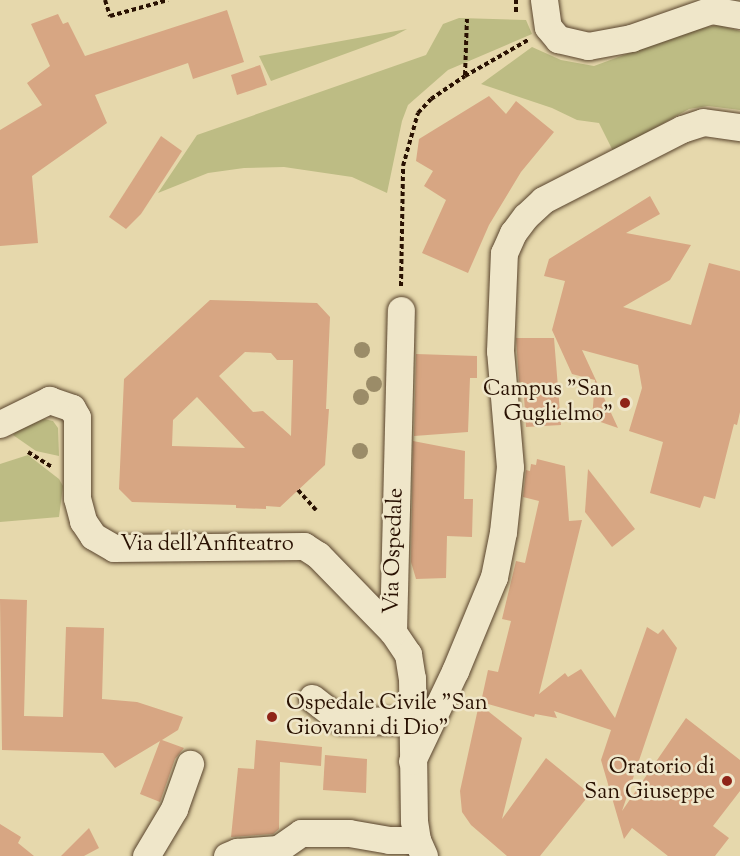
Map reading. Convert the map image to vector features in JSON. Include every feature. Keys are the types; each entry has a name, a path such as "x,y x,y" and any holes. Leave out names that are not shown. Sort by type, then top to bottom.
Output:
{"street":[{"path":"544,0 548,27 558,39 588,46 631,38 711,10 740,15"},
{"path":"412,761 455,671 494,577 503,532 510,467 500,351 504,253 513,233 526,216 543,200 682,129 703,122 740,127"},
{"name":"Via Ospedale","path":"401,310 393,632 408,654 411,666 412,761 420,848"},
{"name":"Via dell'Anfiteatro","path":"0,424 49,400 72,408 77,417 77,498 83,521 93,536 114,548 304,546 318,555 393,632"},
{"path":"411,666 438,672 455,671"},
{"path":"312,698 340,720 412,721"},
{"path":"146,856 174,809 190,764"},
{"path":"227,856 237,852 278,849 301,833 349,833 420,848"}],"path":[{"path":"105,0 110,16 168,0"},
{"path":"516,0 516,13"},
{"path":"465,76 467,18"},
{"path":"401,310 403,166 418,113 431,99 465,76 532,39"},
{"path":"28,452 57,471"},
{"path":"298,490 316,510"}],"shaded area":[{"path":"459,18 526,20 532,34 448,70 408,105 402,121 387,193 352,177 284,167 244,168 208,173 158,193 197,135 426,55 443,24"},
{"path":"718,25 740,31 740,110 708,106 689,109 613,151 599,123 577,120 552,108 481,84 532,47 561,60 594,66 692,30"},
{"path":"407,29 394,36 271,81 259,56"},
{"path":"44,419 53,421 58,428 59,456 36,451 13,435 18,430"},
{"path":"28,455 59,479 63,486 59,517 0,522 0,464"}],"building":[{"path":"227,10 244,62 193,79 188,63 95,95 107,123 32,176 38,243 0,246 0,130 42,105 27,83 50,66 31,24 58,14 63,24 68,22 85,56"},
{"path":"260,65 267,85 237,95 231,75"},
{"path":"489,96 506,114 516,101 554,132 521,172 489,225 468,273 422,253 446,200 424,186 433,171 416,161 419,139"},
{"path":"161,136 182,151 141,214 126,229 109,217"},
{"path":"650,196 660,214 626,233 691,245 670,280 623,307 691,325 709,263 740,271 740,412 737,425 734,424 715,499 704,496 700,508 650,493 663,442 629,431 642,388 638,365 582,350 618,428 592,419 595,380 572,374 552,330 565,281 544,276 549,259"},
{"path":"210,300 317,303 330,317 326,409 329,409 325,465 280,507 236,508 236,505 132,502 119,489 124,379","holes":["245,352 271,353 277,360 293,360 291,436 263,411 253,412 219,376","197,397 245,448 172,446 173,420"]},
{"path":"516,338 554,338 561,425 526,427 523,382 519,382"},
{"path":"416,354 477,356 477,378 470,378 468,432 414,436"},
{"path":"413,441 465,451 464,499 473,499 472,537 447,536 446,578 416,579 411,562"},
{"path":"537,459 565,466 569,521 582,520 539,694 565,673 568,677 581,669 615,718 647,627 658,634 663,629 677,648 622,811 686,718 740,760 740,791 713,826 729,838 715,856 668,856 632,828 624,839 601,760 611,730 554,711 557,718 535,714 534,717 481,702 488,670 498,672 511,621 502,619 516,561 525,563 539,501 523,497 526,470 530,471 531,464 536,465"},
{"path":"588,469 635,529 612,547 585,512"},
{"path":"0,599 27,600 24,716 63,717 66,627 104,628 102,699 137,702 183,717 178,730 162,740 184,748 175,759 160,802 140,794 160,741 115,768 103,753 2,750"},
{"path":"479,704 522,738 502,819 546,758 590,794 540,856 507,856 471,825 462,812 460,791"},
{"path":"256,740 322,747 321,766 280,762 279,829 273,834 231,837 238,768 254,769"},
{"path":"325,755 367,759 366,793 323,790"},
{"path":"0,824 21,837 18,843 34,856 0,856"},
{"path":"89,828 99,848 84,856 61,856"}],"place":[{"name":"Campus \"San Guglielmo\"","path":"625,403"},
{"name":"Ospedale Civile \"San Giovanni di Dio\"","path":"272,717"},
{"name":"Oratorio di San Giuseppe","path":"727,781"}]}
